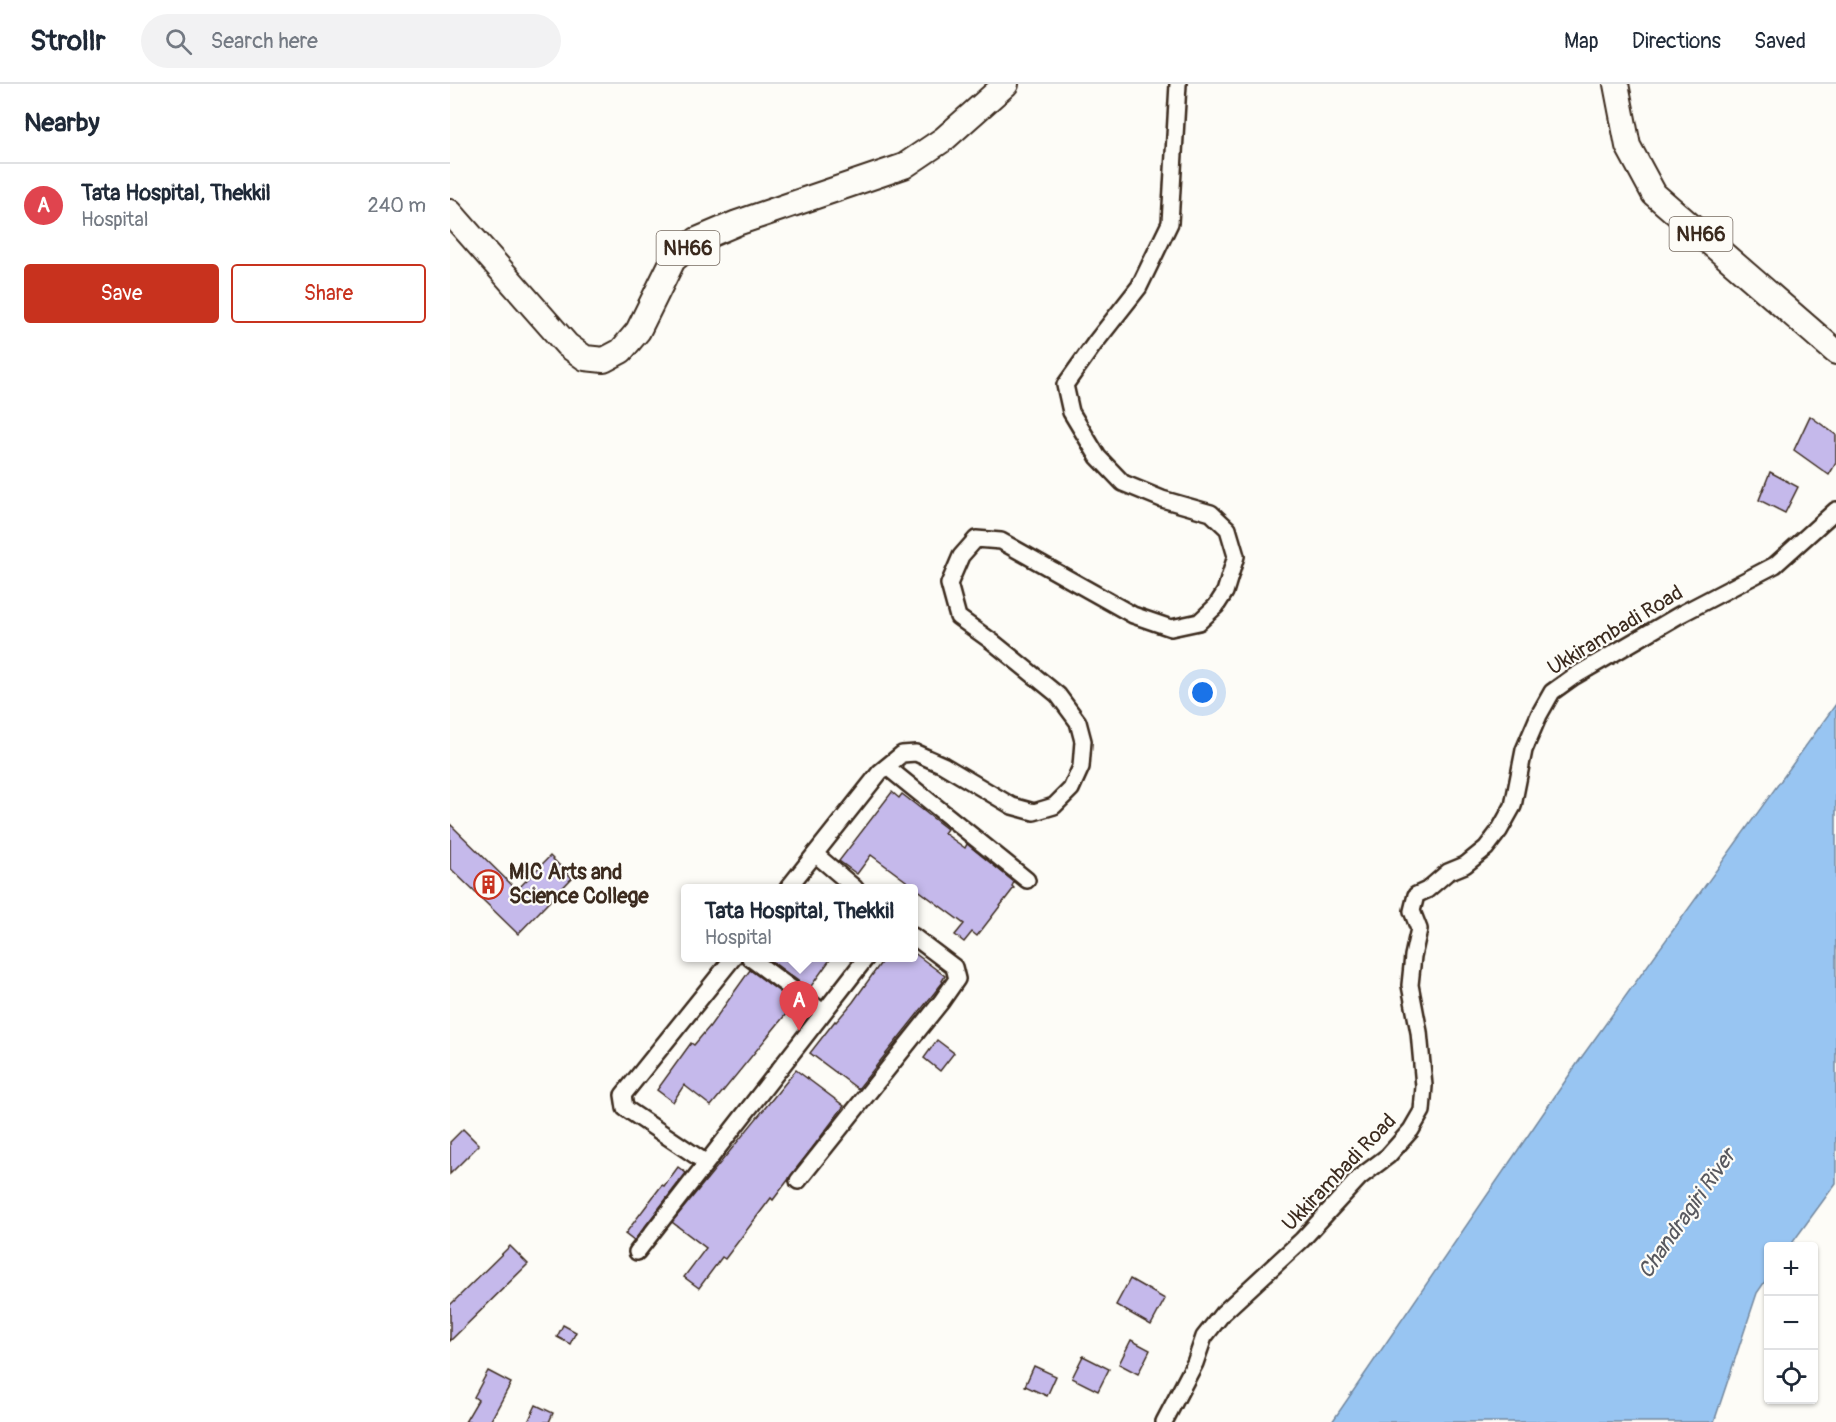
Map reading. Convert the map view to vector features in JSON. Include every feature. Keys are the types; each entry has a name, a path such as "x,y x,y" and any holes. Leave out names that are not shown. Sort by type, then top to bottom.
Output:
{"highway":[{"name":"NH66","path":"450,212 567,345 585,358 604,360 621,351 638,331 673,260 697,240 736,223 904,166 944,139 1006,84"},
{"name":"NH66","path":"1616,84 1628,146 1654,194 1836,352"}],"street":[{"path":"791,884 880,772 902,754 916,753 943,765 1011,806 1034,812 1054,806 1071,789 1081,767 1083,741 1078,722 1058,695 958,617 949,584 961,556 976,539 1001,540 1133,615 1171,628 1199,622 1216,606 1225,591 1236,556 1228,529 1212,513 1162,499 1123,483 1098,457 1076,421 1071,412 1065,385 1139,287 1170,223 1178,84"},
{"name":"Ukkirambadi Road","path":"1164,1422 1196,1363 1204,1337 1223,1313 1302,1240 1360,1178 1388,1156 1411,1130 1422,1111 1424,1086 1419,1032 1410,985 1419,929 1412,911 1416,895 1427,890 1448,872 1465,865 1486,848 1499,831 1513,806 1524,750 1552,692 1573,677 1682,614 1775,565 1836,510"},
{"path":"887,767 1027,880"},
{"path":"815,854 850,884"},
{"path":"798,1181 957,979 954,967 918,940"},
{"path":"705,1162 625,1108 622,1095 729,962"},
{"path":"757,962 823,1012"},
{"path":"637,1252 862,962"}],"water":[{"name":"Chandragiri River","path":"1836,704 1836,1183 1793,1242 1764,1242 1764,1283 1757,1293 1714,1422 1332,1422 1581,1058"}],"building":[{"path":"1810,416 1836,435 1836,463 1829,475 1794,450"},
{"path":"1770,472 1798,487 1785,513 1759,500"},
{"path":"892,792 899,798 902,794 947,829 944,833 965,848 967,844 1014,882 1012,886 1014,888 977,936 972,932 964,942 955,935 964,924 918,890 918,884 910,884 871,855 857,874 839,861"},
{"name":"MIC Arts and Science College","path":"450,824 517,890 550,856 572,878 518,934 450,868"},
{"path":"918,956 945,976 943,982 858,1089 810,1053 853,1002 881,962 918,962"},
{"path":"773,962 828,962 809,989"},
{"path":"750,970 795,1003 711,1106 684,1085 673,1102 657,1090 691,1043 694,1045 710,1026"},
{"path":"937,1040 954,1053 940,1071 924,1058"},
{"path":"796,1070 844,1106 773,1200 771,1198 725,1259 722,1257 699,1288 684,1277 706,1248 672,1222"},
{"path":"463,1129 479,1145 450,1174 450,1142"},
{"path":"678,1167 686,1173 634,1241 625,1234"},
{"path":"510,1246 528,1264 450,1341 450,1305"},
{"path":"1130,1279 1165,1299 1151,1325 1116,1305"},
{"path":"563,1325 576,1332 570,1344 557,1337"},
{"path":"1131,1340 1150,1350 1138,1374 1119,1364"},
{"path":"1083,1356 1109,1369 1098,1391 1072,1378"},
{"path":"1034,1366 1056,1376 1047,1396 1025,1386"},
{"path":"488,1371 511,1383 490,1422 465,1422 478,1400 474,1397"},
{"path":"536,1405 553,1413 549,1422 528,1422"}],"place":[{"name":"MIC Arts and Science College","path":"488,884"},
{"name":"Tata Hospital, Thekkil","path":"799,1031"}]}
